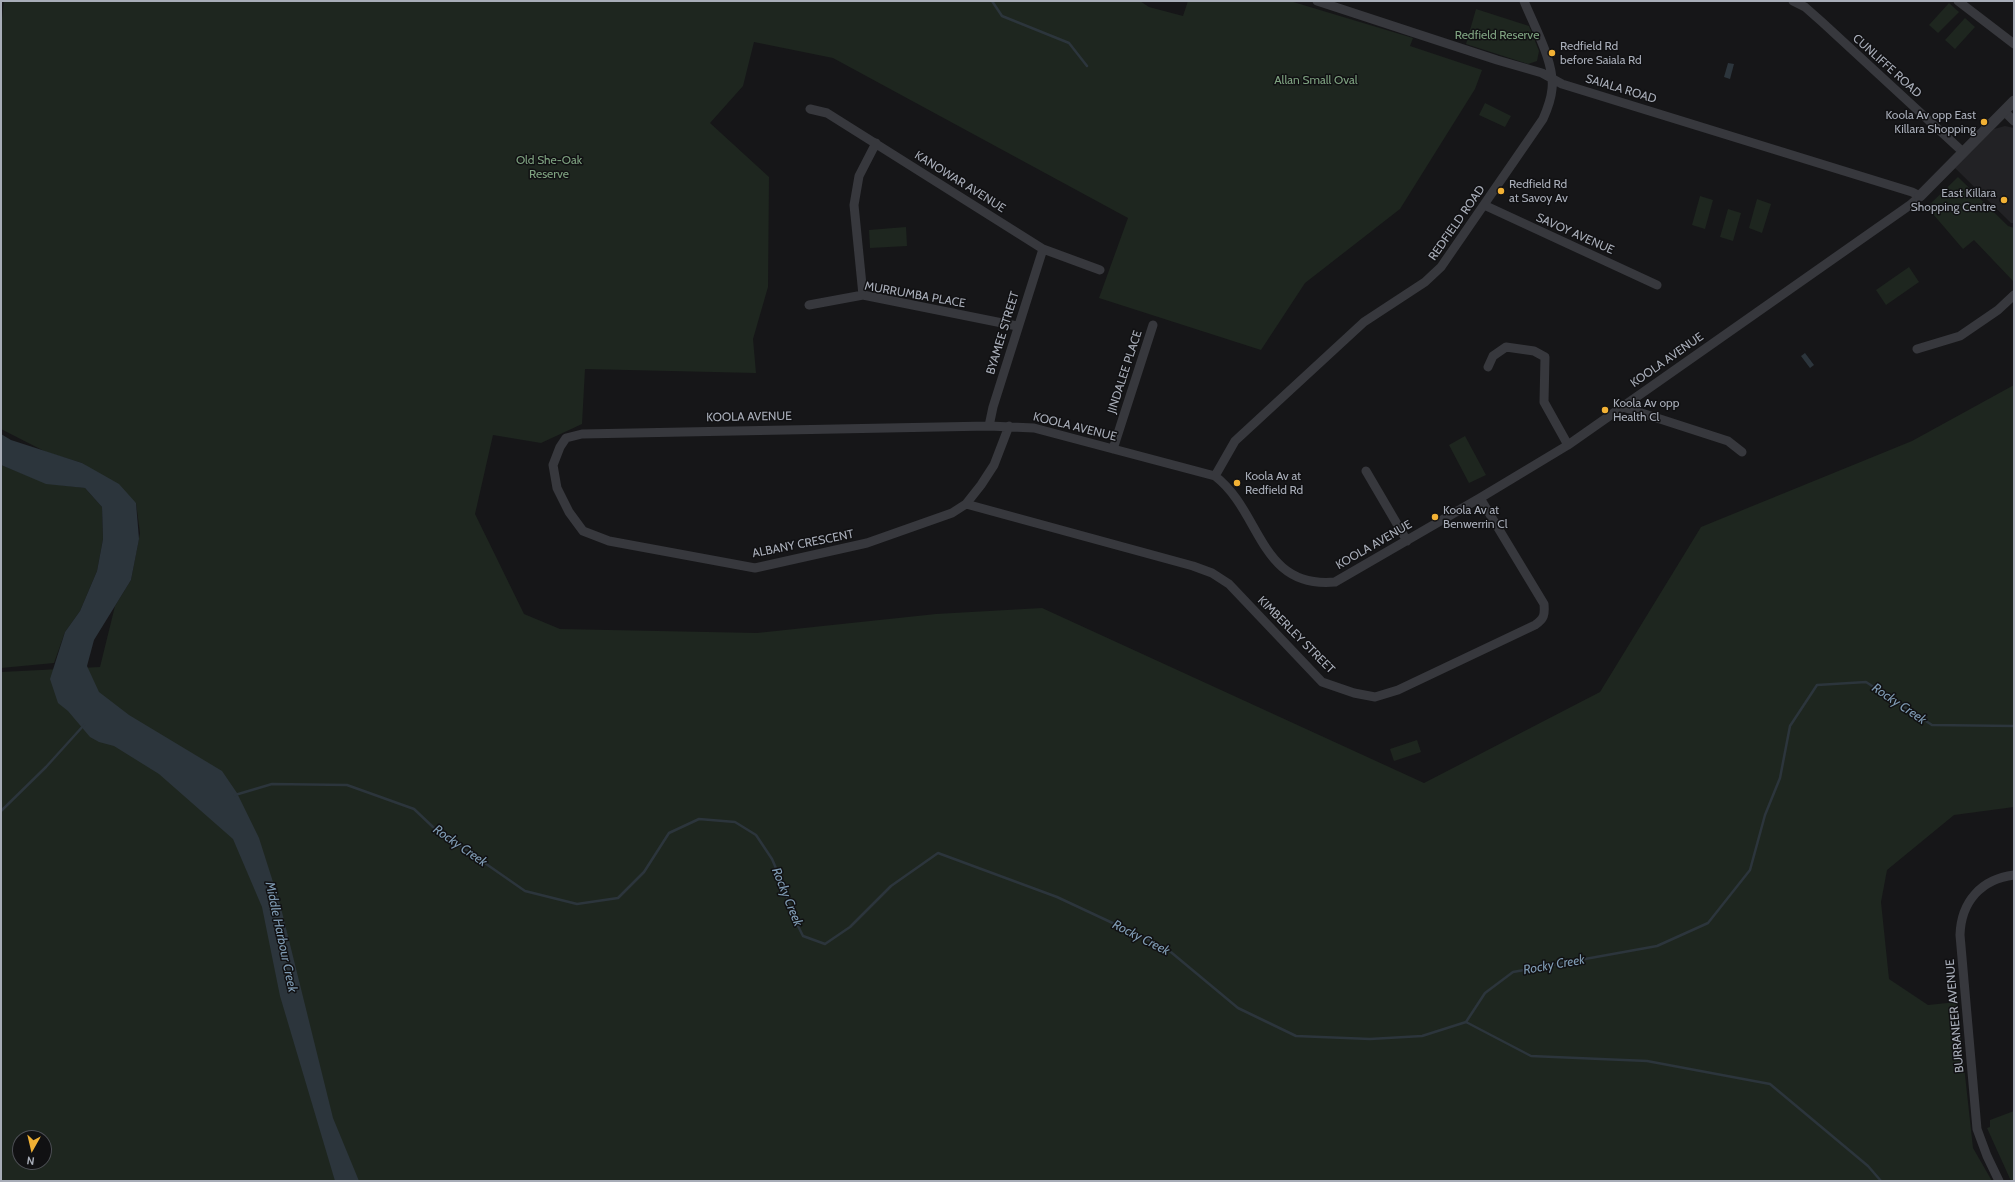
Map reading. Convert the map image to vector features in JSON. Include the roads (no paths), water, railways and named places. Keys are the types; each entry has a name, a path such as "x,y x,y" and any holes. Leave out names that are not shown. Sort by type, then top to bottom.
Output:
{"street":[{"name":"SAIALA ROAD","path":"1317,1 1497,60 1542,73 1562,84 1886,184 1920,196"},
{"name":"REDFIELD ROAD","path":"1215,476 1235,441 1364,322 1425,282 1441,267 1543,119 1551,95 1553,78 1547,58 1524,1"},
{"name":"CUNLIFFE ROAD","path":"1793,1 1805,7 1822,22 1963,152"},
{"path":"1958,1 2014,44"},
{"name":"KOOLA AVENUE","path":"566,438 582,434 687,431 990,426 1034,428 1215,476 1228,486 1269,552 1277,563 1287,572 1310,582 1335,582 1568,445 1910,204 1920,196 2014,101"},
{"name":"KANOWAR AVENUE","path":"810,109 827,113 1043,249 1100,270"},
{"path":"2004,111 2014,122"},
{"path":"863,296 854,205 858,176 876,143"},
{"name":"SAVOY AVENUE","path":"1484,205 1657,285"},
{"name":"BYAMEE STREET","path":"990,426 993,407 1017,326 1043,249"},
{"path":"1917,349 1960,336 1998,310 2014,295"},
{"name":"MURRUMBA PLACE","path":"808,305 863,296 1017,326"},
{"name":"JINDALEE PLACE","path":"1113,450 1153,325"},
{"path":"1488,367 1493,356 1506,347 1534,351 1545,357 1544,402 1568,445"},
{"path":"1623,407 1728,441 1742,452"},
{"name":"ALBANY CRESCENT","path":"566,438 560,447 553,465 557,488 569,512 583,531 609,541 754,568 867,543 952,513 966,504 982,485 994,465 1009,426"},
{"path":"1366,471 1407,541"},
{"name":"KIMBERLEY STREET","path":"966,504 1186,564 1212,573 1229,584 1322,682 1354,693 1375,696 1398,690 1535,625 1542,620 1545,614 1544,604 1480,498"},
{"name":"BURRANEER AVENUE","path":"1999,1181 1987,1156 1977,1129 1960,923 1964,911 1977,891 1986,883 2014,875"}],"water":[{"path":"1728,63 1734,64 1730,79 1724,77"},
{"path":"1805,353 1814,365 1810,368 1801,356"},
{"name":"Middle Harbour Creek","path":"1,434 11,440 82,463 119,484 136,503 139,539 131,580 94,640 87,666 99,692 129,715 222,771 237,793 259,838 280,904 333,1118 359,1181 335,1181 280,996 262,907 233,839 159,774 114,746 99,742 90,737 68,711 58,703 50,679 65,632 80,611 97,571 103,539 102,507 85,488 46,484 1,465"}],"waterway":[{"path":"992,1 1002,16 1069,43 1087,66"},
{"name":"Rocky Creek","path":"235,795 272,784 347,785 414,809 433,827 525,891 577,904 618,898 644,872 669,833 699,819 735,822 756,835 772,859 784,887 792,914 803,936 825,944 850,927 891,886 938,853 1057,897 1166,948 1238,1008 1296,1036 1370,1039 1422,1036 1466,1022 1485,993 1513,972 1657,946 1708,923 1750,870 1765,815 1780,778 1790,726 1817,685 1866,682 1932,725 2014,726"},
{"path":"1,811 46,767 84,725"},
{"path":"1466,1022 1531,1056 1647,1061 1770,1084 1868,1166 1881,1181"}],"place":[{"name":"Redfield Rd before Saiala Rd","path":"1552,53"},
{"name":"Koola Av opp East Killara Shopping","path":"1984,122"},
{"name":"Redfield Rd at Savoy Av","path":"1501,191"},
{"name":"East Killara Shopping Centre","path":"2004,200"},
{"name":"Koola Av opp Health Cl","path":"1605,410"},
{"name":"Koola Av at Redfield Rd","path":"1237,483"},
{"name":"Koola Av at Benwerrin Cl","path":"1435,517"}],"park label":[{"name":"Redfield Reserve","path":"1497,35"},
{"name":"Allan Small Oval","path":"1316,80"},
{"name":"Old She-Oak Reserve","path":"549,167"}]}
